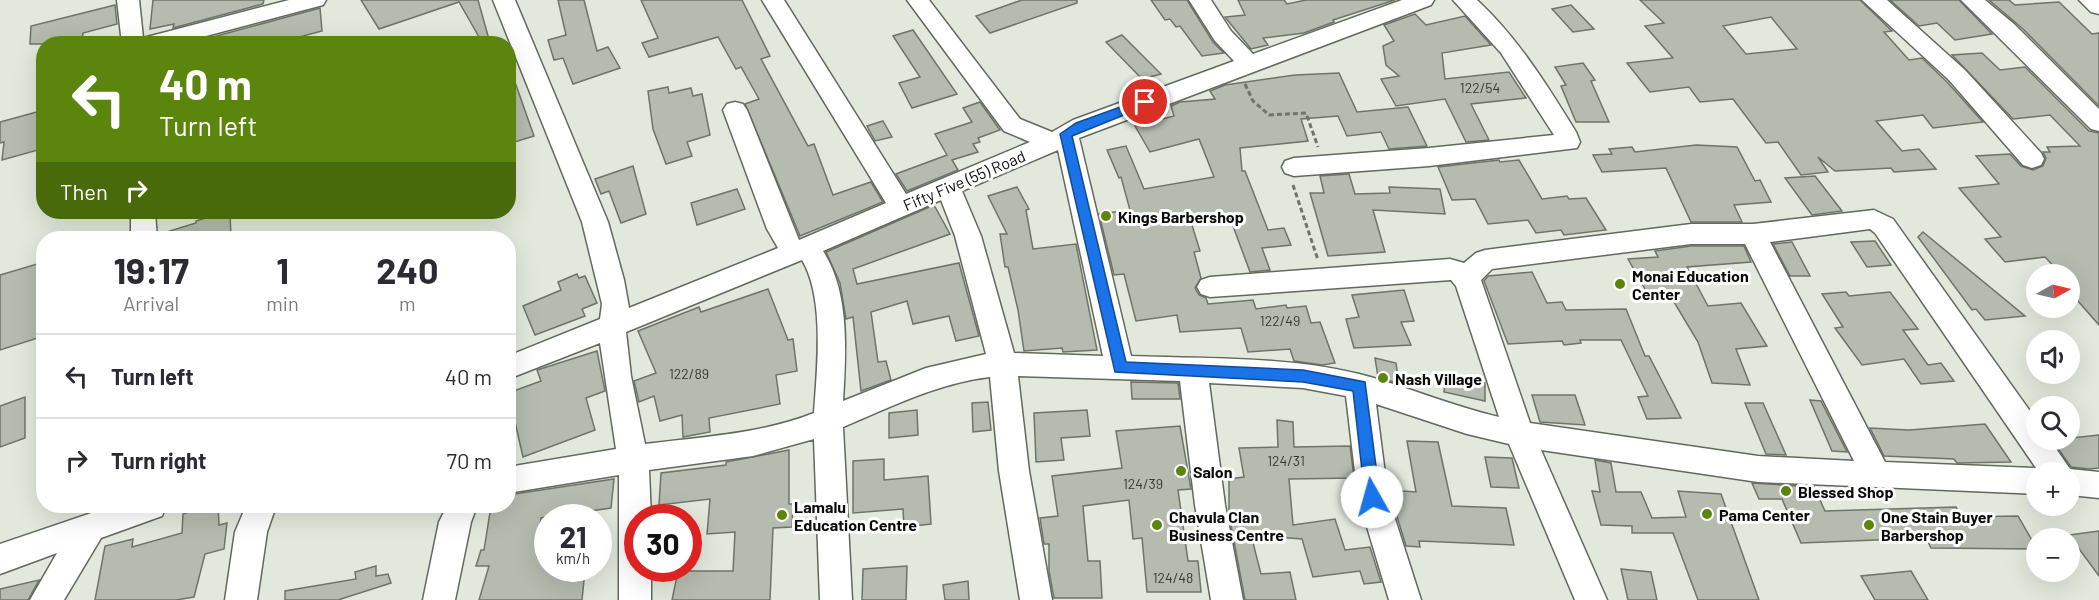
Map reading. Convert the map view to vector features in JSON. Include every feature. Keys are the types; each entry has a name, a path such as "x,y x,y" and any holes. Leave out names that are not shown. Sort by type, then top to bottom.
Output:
{"street":[{"path":"128,0 132,36"},
{"path":"178,36 315,0"},
{"path":"504,0 595,222 616,304 612,327 617,376 633,459 636,521 635,600"},
{"path":"773,0 901,207"},
{"path":"918,0 1012,125 1059,138 1120,368"},
{"path":"1200,0 1242,66"},
{"name":"Fifty Five (55) Road","path":"516,365 800,250 948,187 1081,126 1424,0"},
{"path":"1294,167 1429,157 1568,142 1568,138 1515,55 1479,13 1464,0"},
{"path":"1873,0 1933,50 2001,121 2032,159"},
{"path":"1972,0 2006,29 2099,123"},
{"path":"2090,0 2099,7"},
{"path":"735,110 780,229 820,268 827,289 831,368 828,419 836,600"},
{"path":"948,187 968,236 1003,364 1014,471 1036,600"},
{"path":"1466,277 1485,260 1691,234 1753,234 1874,219 1884,226 2049,462"},
{"path":"1753,234 1876,475"},
{"path":"1210,287 1450,268 1466,277 1520,434 1591,600"},
{"path":"516,479 633,459 753,443 796,433 926,380 969,368 1003,364 1303,376 1359,386 1467,422 1520,434 1758,469 2026,481"},
{"path":"1193,370 1210,505 1227,600"},
{"path":"1359,386 1372,497 1405,600"},
{"path":"2080,483 2099,485"},
{"path":"0,559 132,513"},
{"path":"241,600 251,532 258,513"},
{"path":"439,600 455,522 459,513"},
{"path":"46,600 90,528"}],"path":[{"path":"1242,66 1254,101 1269,115 1306,113 1324,165"},
{"path":"1294,167 1293,187 1324,278"}],"building":[{"path":"153,0 264,0 263,4 173,28 174,24 150,29"},
{"path":"361,0 478,0 488,36 478,36 459,2 379,29"},
{"path":"558,0 584,0 597,51 608,47 620,68 573,84 563,58 554,60 548,40 566,35"},
{"path":"641,0 742,0 770,56 761,59 808,146 814,144 833,195 871,182 883,202 800,236 745,104 759,99 741,67 736,69 718,37 649,57 642,43 658,38"},
{"path":"1022,0 1077,0 1077,3 990,33 976,16"},
{"path":"1151,0 1187,0 1213,42 1224,53 1202,56 1180,26 1176,27 1170,19 1165,20"},
{"path":"1238,0 1284,0 1287,4 1306,0 1395,0 1333,20 1334,22 1304,33 1263,38 1268,45 1251,49 1225,17 1245,15"},
{"path":"1640,0 1860,0 1892,31 1884,32 1909,60 1922,58 1983,122 1933,128 1923,115 1876,121 1902,151 1919,149 1936,169 1894,172 1891,168 1835,171 1818,157 1828,172 1801,175 1778,142 1766,143 1733,99 1700,102 1689,87 1650,92 1627,63 1673,58 1645,26 1664,23","holes":["1771,17 1797,49 1746,54 1723,26"]},
{"path":"1890,0 1959,0 1992,34 1955,40 1937,23 1919,26"},
{"path":"1989,0 2009,0 2015,5 2059,2 2092,34 2099,33 2099,106 2023,29"},
{"path":"115,5 117,24 83,33 83,36 36,36 36,44 30,44 31,26"},
{"path":"1571,5 1594,29 1573,32 1552,9"},
{"path":"320,8 322,31 303,36 217,36"},
{"path":"1415,14 1426,25 1465,16 1491,45 1442,53 1445,79 1509,72 1526,98 1471,104 1489,140 1466,142 1445,99 1396,106 1381,79 1399,76 1386,65 1383,46 1394,41 1384,25"},
{"path":"913,30 957,94 912,108 899,83 920,77 893,36"},
{"path":"1122,35 1161,74 1142,79 1106,42"},
{"path":"1982,53 2000,70 2025,67 2089,131 2099,133 2099,325 2080,303 2080,264 2052,264 2045,257 2005,262 1985,239 2001,237 1959,188 1999,184 1976,156 2010,154 2021,166 2033,170 2043,166 2046,158 2043,152 2050,152 2047,147 2080,146 2050,115 2013,119 1952,55"},
{"path":"1583,63 1595,80 1591,81 1609,122 1576,122 1561,86 1566,85 1555,67"},
{"path":"1339,73 1357,112 1408,107 1427,146 1389,149 1381,132 1347,136 1338,116 1301,119 1308,141 1240,148 1242,171 1245,171 1268,230 1284,228 1291,245 1262,248 1270,270 1250,272 1230,218 1191,222 1200,251 1194,252 1201,278 1195,288 1199,295 1206,298 1208,304 1253,300 1256,309 1286,305 1287,308 1306,306 1311,323 1320,322 1335,363 1322,365 1294,361 1290,349 1248,352 1241,328 1180,332 1177,315 1136,321 1124,274 1114,275 1099,214 1130,210 1121,177 1119,178 1107,150 1126,146 1144,189 1214,177 1199,139 1150,152 1135,126 1174,116 1171,106 1180,102 1215,99 1210,91 1225,85 1295,75"},
{"path":"516,85 534,136 516,142"},
{"path":"668,87 669,93 691,88 693,96 702,94 710,135 687,142 692,156 666,164 653,129 648,91"},
{"path":"980,102 1000,130 978,138 980,142 973,144 978,152 952,160 958,170 907,191 896,174 947,155 935,134 972,122 963,108"},
{"path":"36,112 36,151 2,160 4,142 0,143 0,122"},
{"path":"883,121 892,137 875,141 867,126"},
{"path":"1696,145 1737,147 1755,181 1760,180 1771,202 1734,205 1742,222 1691,222 1666,168 1602,172 1593,155 1612,154 1609,149 1632,147 1635,152"},
{"path":"1499,160 1500,162 1519,160 1542,199 1567,196 1569,199 1586,198 1606,230 1564,235 1561,230 1536,233 1528,220 1488,224 1475,199 1452,200 1438,167"},
{"path":"633,166 646,214 621,223 609,191 601,194 595,179"},
{"path":"1349,174 1355,194 1390,193 1389,187 1440,189 1445,214 1373,210 1385,252 1328,256 1310,193 1324,193 1320,176"},
{"path":"1815,176 1842,211 1812,215 1785,178"},
{"path":"1017,187 1029,209 1026,210 1033,249 1076,244 1097,350 1063,352 1062,348 1024,351 1018,310 1008,267 1005,267 1000,234 1007,234 988,196"},
{"path":"737,189 745,209 697,225 691,203"},
{"path":"934,205 950,234 853,269 857,284 959,263 979,336 956,341 949,316 913,324 907,301 871,312 878,362 886,361 891,380 861,391 853,317 846,319 840,283 826,252"},
{"path":"230,219 231,231 170,231 196,223 196,221"},
{"path":"1923,232 2025,316 1985,320 1976,309 1972,310 1918,237"},
{"path":"1875,241 1891,265 1867,267 1851,242"},
{"path":"1792,242 1810,276 1790,276 1773,244"},
{"path":"1691,246 1744,246 1751,262 1687,267 1708,306 1741,303 1767,346 1736,349 1750,385 1712,383 1698,342 1671,297 1650,298 1628,259 1658,257 1655,251"},
{"path":"36,264 36,339 0,350 0,275"},
{"path":"1532,272 1547,303 1562,302 1566,310 1626,309 1645,356 1649,356 1681,418 1647,419 1638,397 1648,396 1621,340 1580,340 1581,343 1564,345 1562,341 1508,344 1484,281 1488,276"},
{"path":"577,274 579,278 585,276 597,303 582,309 585,316 535,335 523,306 561,290 558,282"},
{"path":"768,289 788,340 793,339 797,371 776,375 780,404 709,418 710,432 683,437 682,415 660,421 654,396 639,402 634,381 656,373 638,331 699,307 701,312"},
{"path":"1404,290 1414,321 1401,322 1411,345 1354,348 1346,319 1359,317 1352,295"},
{"path":"1846,292 1849,296 1890,292 1918,329 1903,330 1928,365 1941,363 1954,381 1921,384 1904,359 1862,365 1835,328 1843,327 1822,294"},
{"path":"597,351 605,391 586,398 595,430 523,457 516,426 516,390 541,381 537,370"},
{"path":"1375,358 1396,363 1399,384 1378,377"},
{"path":"1446,374 1485,383 1485,401 1444,392"},
{"path":"1131,382 1178,383 1180,399 1132,399"},
{"path":"1532,395 1575,395 1585,425 1540,422"},
{"path":"25,397 25,438 0,447 0,406"},
{"path":"1810,400 1821,401 1847,452 1832,451"},
{"path":"988,402 991,430 973,432 972,403"},
{"path":"1745,403 1763,403 1786,455 1766,454"},
{"path":"917,410 918,435 889,438 889,413"},
{"path":"1087,410 1090,436 1061,438 1064,460 1036,462 1034,413"},
{"path":"1277,420 1293,422 1294,447 1350,446 1354,478 1289,479 1293,525 1335,519 1345,550 1370,547 1381,582 1364,584 1360,571 1313,577 1302,539 1251,535 1261,574 1290,572 1296,600 1245,600 1229,515 1229,479 1244,477 1239,448 1278,447"},
{"path":"1985,424 2011,462 1957,463 1954,459 1884,456 1870,428 1909,430"},
{"path":"1180,426 1191,489 1178,490 1188,561 1198,561 1201,592 1147,592 1142,538 1133,539 1129,500 1083,506 1088,561 1100,561 1102,598 1054,598 1049,571 1049,544 1044,544 1040,518 1058,516 1052,476 1122,468 1116,431"},
{"path":"2099,435 2099,468 2080,468 2080,462 2067,462 2059,450 2080,450 2080,437"},
{"path":"1407,441 1438,442 1452,506 1506,508 1514,545 1419,541 1420,547 1406,546 1389,490 1416,492"},
{"path":"789,450 789,504 793,504 792,527 773,528 770,600 672,600 676,582 702,582 702,571 733,571 735,532 707,534 710,499 659,504 661,473 726,465 726,462"},
{"path":"1485,457 1512,458 1519,488 1491,487"},
{"path":"884,459 884,480 928,476 931,524 904,527 903,509 853,513 853,461"},
{"path":"1595,460 1611,463 1616,492 1641,492 1652,518 1686,517 1678,491 1721,494 1759,600 1698,600 1673,533 1632,533 1632,526 1601,525 1592,491 1600,492"},
{"path":"614,479 611,504 534,504 534,582 584,582 582,600 479,600 489,566 476,566 481,550 484,550 490,513 516,513 516,494"},
{"path":"1752,483 1814,487 1825,511 1956,507 1961,517 2018,516 2026,530 2026,549 1931,548 1926,538 1801,543 1782,499 1759,499"},
{"path":"218,513 219,525 227,523 224,549 205,554 194,597 176,600 95,600 105,546 133,539 132,547 182,533 183,514"},
{"path":"2099,531 2099,576 2080,550 2080,534"},
{"path":"376,566 376,576 388,574 391,583 338,600 285,600 285,591 356,579 355,572"},
{"path":"907,566 906,600 862,600 863,569"},
{"path":"1621,569 1651,572 1657,600 1628,600"},
{"path":"1911,571 1928,600 1875,600 1861,576"},
{"path":"39,580 28,600 0,600 0,589"},
{"path":"968,581 969,600 945,600 943,585"}],"place":[{"name":"Kings Barbershop","path":"1106,216"},
{"name":"Monai Education Center","path":"1620,284"},
{"name":"Nash Village","path":"1383,378"},
{"name":"Salon","path":"1181,471"},
{"name":"Blessed Shop","path":"1786,491"},
{"name":"Pama Center","path":"1707,514"},
{"name":"Lamalu Education Centre","path":"782,515"},
{"name":"Chavula Clan Business Centre","path":"1157,525"},
{"name":"One Stain Buyer Barbershop","path":"1869,525"}],"route":[{"path":"1145,102 1066,134 1079,199 1102,284 1120,368 1303,376 1359,386 1372,497"}]}
